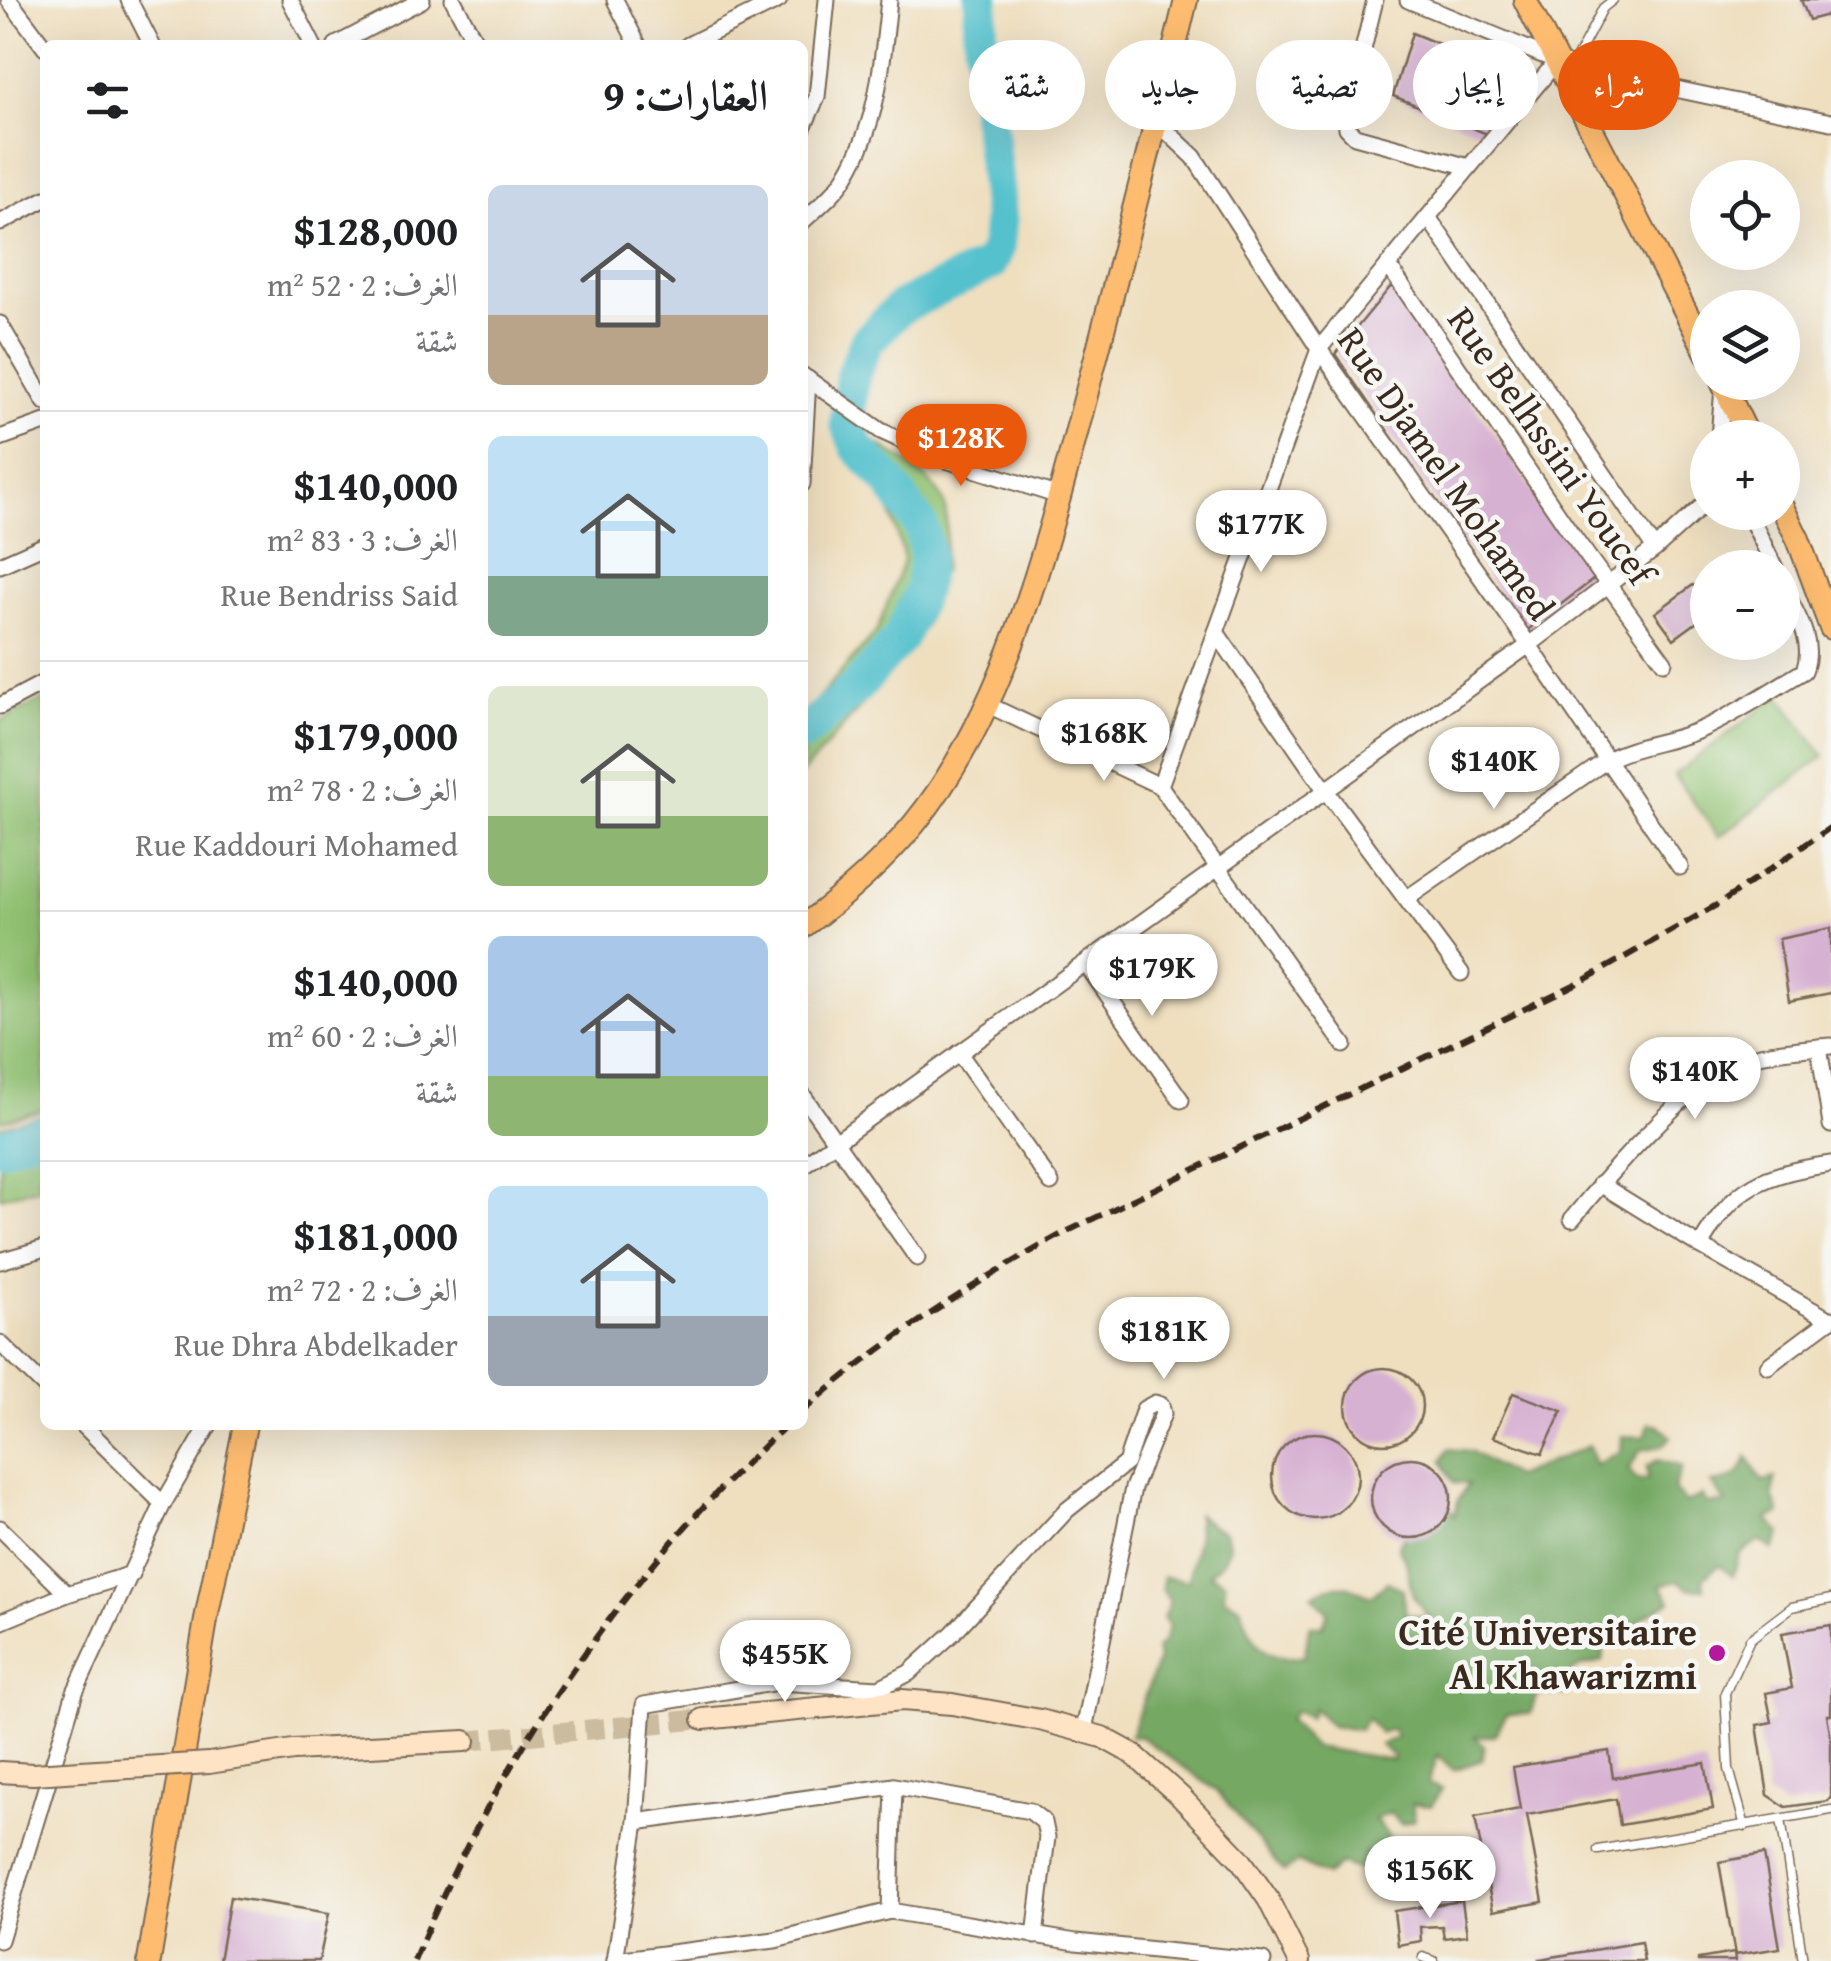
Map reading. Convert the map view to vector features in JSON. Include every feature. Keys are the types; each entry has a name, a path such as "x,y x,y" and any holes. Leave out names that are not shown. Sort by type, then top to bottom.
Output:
{"main road":[{"path":"1176,40 1186,0"},
{"path":"1525,0 1558,54"},
{"path":"808,922 876,865 915,822 960,756 986,704 1032,592 1155,130"},
{"path":"1597,130 1690,319"},
{"path":"1794,530 1831,628"},
{"path":"150,1961 243,1430"}],"street":[{"path":"9,0 40,41"},
{"path":"129,0 149,40"},
{"path":"290,0 310,40"},
{"path":"346,40 422,0"},
{"path":"453,0 473,40"},
{"path":"615,0 635,40"},
{"path":"698,40 778,0"},
{"path":"808,117 818,96 827,0"},
{"path":"808,216 846,178 866,132 883,64 888,0"},
{"path":"1376,0 1346,120 1350,132 1469,167"},
{"path":"1408,0 1558,62"},
{"path":"1160,786 1318,349 1469,167 1558,71"},
{"path":"1680,89 1831,122"},
{"name":"Rue Djamel Mohamed","path":"1165,130 1194,157 1318,349 1529,645 1680,867"},
{"path":"0,223 40,202"},
{"path":"1428,218 1655,549"},
{"name":"Rue Belhssini Youcef","path":"1388,265 1664,662"},
{"path":"0,324 40,393"},
{"path":"808,379 881,431 940,458 1059,496"},
{"path":"0,438 40,424"},
{"path":"808,1162 1529,645 1655,549 1690,517"},
{"path":"0,565 40,547"},
{"path":"1406,899 1607,760 1704,728 1804,671 1810,656 1800,624"},
{"path":"1216,632 1326,792 1461,972"},
{"path":"0,706 40,685"},
{"path":"986,704 1160,786 1344,1044"},
{"path":"1086,964 1181,1100"},
{"path":"1572,1219 1600,1184 1689,1096 1733,1064 1825,1047 1831,1125"},
{"path":"959,1053 1051,1183"},
{"path":"808,1103 917,1258"},
{"path":"1700,1246 1719,1213 1742,1192 1781,1174 1831,1164"},
{"path":"1600,1184 1830,1320 1768,1366"},
{"path":"0,1261 40,1249"},
{"path":"0,1343 40,1382"},
{"path":"88,1430 163,1504"},
{"path":"0,1940 66,1719 163,1504 206,1430"},
{"path":"1128,1468 1133,1488"},
{"path":"1084,1730 1133,1488 1128,1468"},
{"path":"1128,1468 1066,1510 953,1633 909,1674 878,1688 778,1682 644,1706 636,1822 615,1960 774,1940 890,1911 1035,1936 1263,1961"},
{"path":"0,1528 66,1594"},
{"path":"0,1622 66,1594 132,1574"},
{"path":"704,1719 902,1700 952,1704 1084,1730 1132,1754 1240,1859 1268,1899 1300,1961"},
{"path":"0,1772 33,1774 209,1762 293,1750 465,1742"},
{"path":"636,1822 894,1786 1030,1810 1040,1816 1047,1836 1035,1936"},
{"path":"890,1911 894,1786"}],"lane":[{"path":"1580,40 1603,4 1613,0"},
{"path":"1745,1826 1728,1769 1725,1693 1750,1639 1792,1607 1831,1599"},
{"path":"1598,1850 1831,1810"},
{"path":"1781,1820 1803,1961"},
{"path":"1423,1957 1434,1961"}],"green space":[{"path":"840,423 900,458 940,495 947,522 943,572 930,577 939,583 924,626 909,651 808,767 808,729 838,718 858,686 878,679 890,657 894,637 877,650 873,679 851,681 834,715 808,724 808,710 877,631 904,559 888,503"},
{"path":"1779,695 1824,756 1719,837 1674,775"},
{"path":"40,701 40,1110 0,1121 0,721"},
{"path":"40,1115 40,1187 0,1197 0,1127"},
{"path":"1649,1423 1659,1425 1671,1437 1662,1446 1640,1450 1629,1470 1637,1481 1648,1479 1647,1466 1658,1460 1682,1467 1674,1489 1686,1503 1702,1496 1707,1504 1726,1503 1711,1483 1734,1477 1747,1457 1762,1481 1775,1478 1773,1496 1780,1514 1767,1519 1781,1534 1774,1550 1759,1540 1739,1555 1733,1576 1719,1565 1703,1578 1704,1589 1688,1588 1679,1581 1660,1585 1671,1601 1638,1621 1624,1647 1604,1645 1603,1661 1581,1666 1566,1676 1566,1695 1537,1694 1530,1714 1507,1714 1494,1736 1475,1736 1484,1746 1482,1760 1453,1770 1438,1755 1428,1784 1442,1789 1431,1806 1412,1804 1415,1820 1401,1824 1390,1813 1375,1819 1389,1837 1378,1862 1366,1853 1359,1870 1341,1863 1327,1876 1298,1862 1284,1872 1217,1791 1141,1737 1130,1736 1158,1660 1156,1649 1164,1642 1169,1625 1163,1618 1170,1602 1162,1589 1163,1577 1188,1581 1198,1534 1197,1514 1225,1532 1230,1546 1223,1561 1209,1574 1225,1582 1224,1598 1240,1606 1261,1647 1279,1657 1305,1655 1309,1626 1323,1626 1328,1612 1312,1595 1328,1588 1348,1587 1371,1596 1387,1582 1403,1589 1406,1614 1429,1618 1413,1596 1406,1562 1398,1547 1411,1524 1435,1517 1444,1501 1455,1516 1458,1500 1468,1484 1454,1483 1442,1461 1448,1449 1470,1451 1515,1477 1589,1446 1595,1465 1621,1451 1622,1436 1645,1437","holes":["1313,1708 1331,1726 1359,1730 1367,1718 1380,1733 1392,1729 1396,1737 1380,1745 1393,1760 1314,1747 1289,1720 1295,1711 1309,1718"]}],"building":[{"path":"1801,0 1831,0 1831,14 1809,20"},
{"path":"1412,33 1429,40 1413,40 1413,104 1393,96"},
{"path":"1392,285 1594,579 1525,632 1335,354"},
{"path":"1690,587 1690,627 1674,639 1655,613"},
{"path":"1831,928 1831,993 1789,1001 1779,939"},
{"path":"1384,1368 1411,1379 1422,1406 1411,1433 1384,1444 1357,1433 1346,1406 1357,1379"},
{"path":"1513,1393 1562,1411 1542,1454 1493,1437"},
{"path":"1315,1433 1339,1440 1351,1452 1358,1476 1351,1500 1339,1512 1315,1519 1291,1512 1279,1500 1272,1476 1279,1452 1291,1440"},
{"path":"1411,1458 1426,1461 1439,1470 1448,1483 1448,1513 1439,1526 1426,1535 1411,1538 1396,1535 1383,1526 1374,1513 1371,1498 1374,1483 1383,1470 1396,1461"},
{"path":"1831,1625 1831,1715 1827,1715 1831,1797 1828,1801 1786,1807 1768,1795 1757,1725 1772,1722 1766,1693 1792,1688 1782,1633"},
{"path":"1609,1751 1613,1778 1705,1763 1713,1809 1620,1825 1616,1799 1527,1815 1543,1902 1493,1911 1475,1817 1520,1809 1513,1767"},
{"path":"1764,1854 1780,1948 1735,1955 1719,1862"},
{"path":"230,1897 329,1913 319,1961 219,1961"},
{"path":"1462,1901 1467,1935 1444,1938 1442,1926 1420,1927 1421,1941 1398,1945 1394,1911"},
{"path":"1641,1942 1644,1961 1540,1959"},
{"path":"1734,1953 1735,1961 1698,1961 1698,1959"}],"waterway":[{"path":"808,730 858,686 901,637 922,588 927,555 921,526 889,481 858,448 847,423 853,374 867,341 901,307 990,264 997,249 1000,220 980,33 982,0"},
{"path":"0,1147 40,1133"}],"tunnel":[{"path":"465,1741 703,1719"}],"railway":[{"path":"808,1407 896,1338 1030,1252 1586,979 1722,902 1831,827"},
{"path":"414,1961 484,1815 571,1672 673,1540 782,1430"}],"place":[{"name":"Cité Universitaire Al Khawarizmi","path":"1717,1653"}]}
